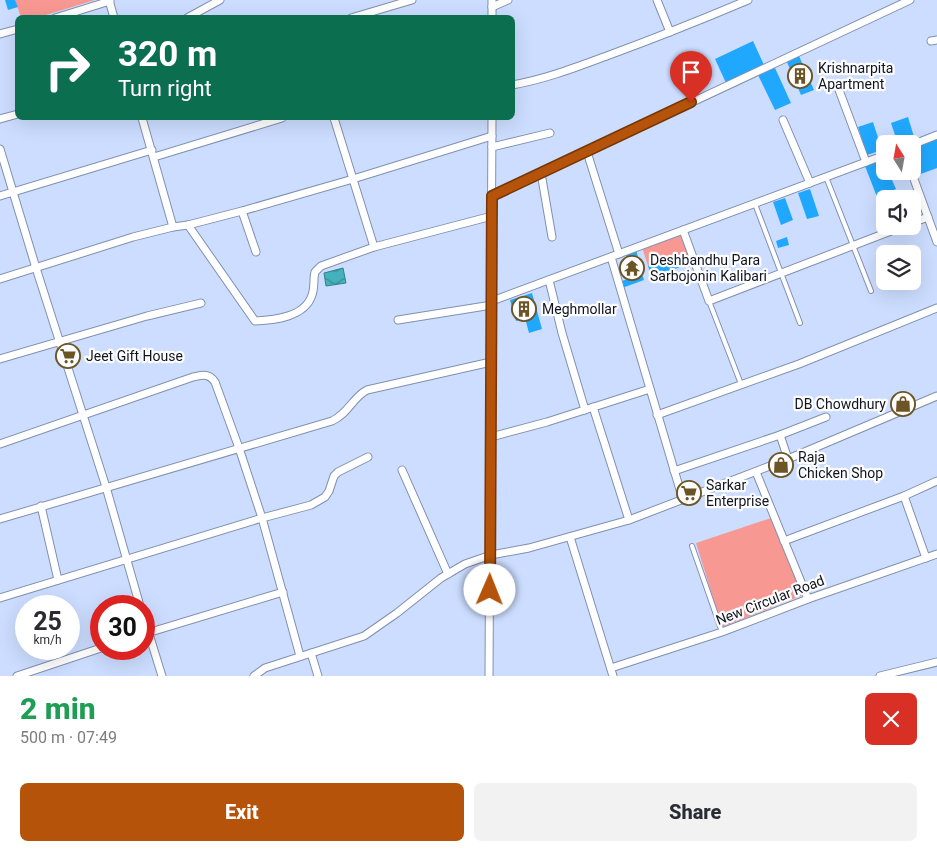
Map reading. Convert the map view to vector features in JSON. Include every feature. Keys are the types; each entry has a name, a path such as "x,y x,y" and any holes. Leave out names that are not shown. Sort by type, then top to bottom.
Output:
{"street":[{"path":"63,15 109,0 113,15"},
{"path":"192,15 220,0"},
{"path":"361,15 412,0"},
{"path":"492,3 508,0"},
{"path":"657,0 670,32"},
{"path":"515,84 530,82 577,67 748,0"},
{"path":"492,196 910,0"},
{"path":"0,34 15,30"},
{"path":"839,90 866,162"},
{"path":"0,118 15,115"},
{"path":"143,120 173,227"},
{"path":"0,196 275,120"},
{"path":"335,120 374,247"},
{"path":"489,676 492,120"},
{"path":"783,120 810,183"},
{"path":"492,147 550,133"},
{"path":"921,141 937,135"},
{"path":"0,279 133,237 242,211 492,136"},
{"path":"0,149 82,416 106,487 137,595"},
{"path":"587,152 619,254"},
{"path":"398,320 492,303 876,158"},
{"path":"541,173 552,237"},
{"path":"915,180 932,221 937,242"},
{"path":"242,211 256,252"},
{"path":"188,225 255,321 281,318 302,309 312,294 314,275 317,269 374,247 492,216"},
{"path":"683,230 709,301 881,235"},
{"path":"611,257 683,500"},
{"path":"549,280 562,333 585,410"},
{"path":"0,359 147,316 201,303"},
{"path":"657,414 799,364 937,308"},
{"path":"0,519 340,417 346,413 359,395 367,390 491,362"},
{"path":"0,444 193,378 207,375 212,377 240,448 262,518 300,656"},
{"path":"491,437 650,389"},
{"path":"254,676 265,668 350,641 371,632 425,589 465,564 491,555 530,548 629,520 756,472 937,396"},
{"path":"593,407 629,520"},
{"path":"674,471 780,435 826,417"},
{"path":"780,435 788,459"},
{"path":"0,598 262,518 311,505 320,500 329,491 334,476 338,472 368,457"},
{"path":"402,470 448,574"},
{"path":"756,472 808,599"},
{"path":"784,541 904,496 937,481"},
{"path":"904,496 926,558"},
{"path":"41,506 58,580"},
{"path":"570,537 612,672"},
{"name":"New Circular Road","path":"612,672 808,599 937,554"},
{"path":"155,630 282,592"},
{"path":"17,676 90,652"},
{"path":"311,652 318,676"},
{"path":"155,657 162,676"},
{"path":"880,676 937,662"}],"lane":[{"path":"826,177 871,291"},
{"path":"755,204 800,324"},
{"path":"709,301 741,384"},
{"path":"692,546 722,632"}],"shaded area":[{"path":"15,0 95,0 46,15 20,15"},
{"path":"677,234 681,236 691,263 686,265 681,254 648,266 642,247"},
{"path":"771,518 803,595 722,627 696,543"}],"water":[{"path":"343,268 346,283 326,286 324,273"}],"building":[{"path":"5,0 15,0 18,7 8,10"},
{"path":"753,41 764,65 726,83 715,59"},
{"name":"Krishnarpita Apartment","path":"799,56 814,90 801,95 787,62"},
{"path":"775,68 791,103 775,110 758,75"},
{"path":"908,117 913,135 895,135 891,123"},
{"path":"873,122 877,135 876,152 867,155 858,127"},
{"path":"937,139 937,168 921,174 921,145"},
{"path":"876,162 876,180 892,180 896,189 876,190 876,194 865,166"},
{"path":"810,189 819,216 807,219 798,193"},
{"path":"785,198 793,220 781,225 773,202"},
{"path":"787,237 789,245 778,248 776,241"},
{"path":"636,250 639,260 629,263 625,254"},
{"path":"682,254 686,265 652,277 648,266"},
{"path":"642,274 644,280 622,288 619,282"},
{"name":"Meghmollar","path":"532,293 542,329 529,333 525,318 516,321 510,300"}],"place":[{"name":"Krishnarpita Apartment","path":"800,76"},
{"name":"Deshbandhu Para Sarbojonin Kalibari","path":"632,268"},
{"name":"Meghmollar","path":"524,309"},
{"name":"Jeet Gift House","path":"68,356"},
{"name":"DB Chowdhury","path":"903,404"},
{"name":"Raja Chicken Shop","path":"781,465"},
{"name":"Sarkar Enterprise","path":"689,493"}],"route":[{"path":"490,590 492,196 691,102"}]}
